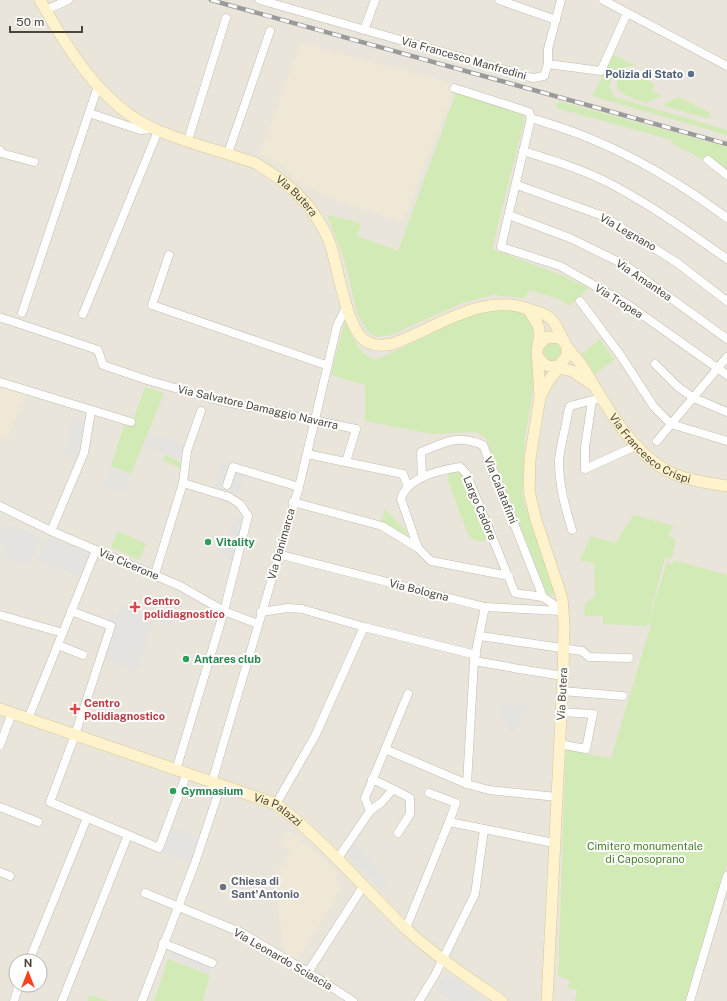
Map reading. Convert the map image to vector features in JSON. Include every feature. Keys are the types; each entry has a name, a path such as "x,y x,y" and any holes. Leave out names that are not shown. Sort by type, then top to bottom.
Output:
{"street":[{"name":"Via Butera","path":"40,0 65,44 98,86 126,112 156,130 255,163 268,170 294,191 308,206 318,220 331,246 347,305 361,337 381,346 405,339 458,315 481,308 498,305 514,305 545,315 552,320 566,345"},
{"path":"46,10 68,0"},
{"name":"Via Francesco Manfredini","path":"260,0 279,2 364,30 534,78 544,76 548,64"},
{"path":"364,30 376,0"},
{"path":"499,0 556,20"},
{"path":"561,0 548,49 548,64 601,71 627,13"},
{"path":"603,0 727,66"},
{"path":"188,140 226,18"},
{"path":"228,153 270,31"},
{"path":"22,313 98,86"},
{"path":"454,88 529,112 531,118 509,215"},
{"path":"84,314 156,130 140,130 89,113"},
{"path":"531,118 589,138 648,166 695,194 727,218"},
{"path":"0,150 1,153 34,162"},
{"path":"523,151 558,162 608,183 677,223 727,259"},
{"path":"708,160 727,175"},
{"name":"Via Legnano","path":"517,185 603,216 676,262 727,301"},
{"name":"Via Tropea","path":"509,215 501,247 560,266 627,304 727,375"},
{"name":"Via Amantea","path":"509,215 588,246 625,265 727,339"},
{"path":"169,255 152,305 326,366"},
{"path":"580,301 621,356 654,407 671,424 727,441"},
{"name":"Via Danimarca","path":"142,1001 177,906 195,863 261,612 293,502 299,487 326,366 337,326 347,305"},
{"path":"528,309 538,325 540,398"},
{"name":"Via Salvatore Damaggio Navarra","path":"2,318 98,350 103,366 141,379 217,400 356,429 346,462"},
{"path":"539,345 548,337 560,338 566,345 567,356 549,380 540,398"},
{"name":"Via Francesco Crispi","path":"566,345 582,366 592,384 596,400 656,463 668,471 727,486"},
{"path":"538,356 544,365 559,366 572,371 592,384"},
{"path":"657,441 727,357"},
{"path":"655,364 678,387 694,398 727,412"},
{"path":"0,382 91,411 132,422"},
{"name":"Via Butera","path":"540,398 530,460 529,490 536,520 562,598 564,649 546,999"},
{"path":"572,530 560,482 559,460 570,406 596,400"},
{"path":"596,400 588,422 585,447 585,469 638,445"},
{"path":"155,574 183,483 187,451 201,410"},
{"path":"51,531 84,453 91,411"},
{"name":"Via Calatafimi","path":"422,477 421,452 456,438 468,439 483,445 543,597"},
{"path":"307,454 403,474 408,487 403,492 401,499 418,548"},
{"path":"227,485 233,467 299,487"},
{"name":"Largo Cadore","path":"408,487 422,477 460,467 466,473 515,594 543,597 563,611"},
{"path":"176,770 224,611 248,516 240,504 229,497 183,483"},
{"path":"293,502 382,526 418,548 431,561 509,576"},
{"path":"0,516 2,507"},
{"name":"Via Cicerone","path":"2,507 51,531 155,574 199,596 224,611 258,624"},
{"path":"28,718 96,550"},
{"name":"Via Bologna","path":"278,554 485,607 563,611"},
{"path":"467,784 475,658 485,607"},
{"path":"261,612 288,608 302,609 511,668 563,676"},
{"path":"71,611 111,626 75,735 50,802 158,848 187,773"},
{"path":"0,615 63,633"},
{"path":"276,804 315,736 364,627"},
{"path":"480,636 582,651 589,656 629,658"},
{"path":"58,645 84,655"},
{"path":"562,691 623,696"},
{"path":"370,811 365,798 408,694"},
{"name":"Via Palazzi","path":"0,709 276,804 294,818 338,858 406,928 443,959 502,1001"},
{"path":"559,744 586,749 594,714 561,712"},
{"path":"0,745 12,713"},
{"path":"385,749 467,784 488,790 557,797"},
{"path":"372,779 410,798 410,814 398,833"},
{"path":"338,858 370,811 382,802 393,789"},
{"path":"406,928 456,803 428,793"},
{"path":"0,807 38,822"},
{"path":"32,953 87,818"},
{"path":"449,822 554,843"},
{"path":"419,1001 443,959 475,894 484,830"},
{"path":"62,1001 128,835"},
{"path":"0,872 10,876"},
{"path":"690,1001 727,876"},
{"path":"308,972 364,885"},
{"name":"Via Leonardo Sciascia","path":"145,893 240,932 308,972 353,1001"},
{"path":"163,943 212,963"}],"shaded area":[{"path":"0,0 727,0 727,1001 0,1001"},
{"path":"301,43 456,85 403,222 327,197 291,179 293,174 260,153"},
{"path":"0,386 26,394 6,441 0,439"},
{"path":"72,417 94,425 90,440 90,450 84,464 64,454 68,444"},
{"path":"150,433 193,446 187,461 144,446"},
{"path":"220,462 248,470 235,500 214,490"},
{"path":"110,468 130,475 123,493 103,487"},
{"path":"238,515 244,519 233,561 217,554"},
{"path":"11,524 40,537 29,566 1,557 6,546 0,543 0,529 7,532"},
{"path":"51,537 90,553 80,576 36,560 43,543"},
{"path":"165,598 184,604 179,621 174,619 171,625 158,621"},
{"path":"121,606 155,618 137,671 96,657 110,615 117,617"},
{"path":"502,704 527,705 526,716 521,716 517,731 507,730 507,721 501,721"},
{"path":"162,824 201,839 191,863 153,849"},
{"path":"290,831 339,872 335,878 342,887 296,963 285,958 275,886 272,880 292,852 280,843"},
{"path":"355,842 375,864 372,867 388,884 381,890 348,854 348,849"},
{"path":"171,950 213,966 210,973 173,959"},
{"path":"447,973 478,996 476,999 477,1001 452,1001 435,991"}],"green space":[{"path":"614,55 637,66 627,66 616,73 609,86 614,97 727,130 727,135 592,96"},
{"path":"626,73 638,74 655,84 652,90 662,96 647,103 628,96 618,88 617,84 619,79"},
{"path":"456,93 523,114 525,118 492,249 561,275 588,288 570,306 559,299 529,290 525,298 492,295 462,303 391,335 377,337 367,331 357,312 345,262 327,215 361,223 357,236 398,251"},
{"path":"678,97 709,112 711,118 705,118 664,106 665,103"},
{"path":"559,101 727,147 727,171 705,155 701,159 670,142 672,140 556,108"},
{"path":"504,308 525,313 533,322 532,363 535,377 525,438 522,496 555,591 551,595 547,595 486,438 476,432 433,434 365,421 365,385 331,375 345,320 361,350 371,358 378,359 473,314"},
{"path":"600,339 614,360 595,374 582,354"},
{"path":"558,341 565,353 556,364 543,360 542,346 545,343"},
{"path":"145,387 164,393 131,474 111,466 125,423 132,423"},
{"path":"165,455 184,464 180,468 163,460"},
{"path":"457,471 462,475 487,541 477,541 469,537 448,481 449,473"},
{"path":"385,509 406,531 408,535 406,538 381,523"},
{"path":"634,515 674,526 668,535 675,540 672,559 665,557 647,626 603,624 603,616 584,616 585,603 595,597 594,563 580,560 591,536 615,543"},
{"path":"118,531 146,544 139,560 111,547"},
{"name":"Cimitero monumentale di Caposoprano","path":"673,560 727,575 727,864 685,1001 575,1001 577,990 567,988 570,980 558,976 566,749 611,759 651,624 648,623 667,562 672,564"},
{"path":"168,959 210,975 203,1001 154,1001"},
{"path":"89,995 108,1001 88,1001"}],"railway":[{"path":"211,0 727,144"}],"place":[{"name":"Polizia di Stato","path":"691,74"},
{"name":"Vitality","path":"208,542"},
{"name":"Centro polidiagnostico","path":"135,607"},
{"name":"Antares club","path":"186,659"},
{"name":"Centro Polidiagnostico","path":"75,709"},
{"name":"Gymnasium","path":"173,791"},
{"name":"Chiesa di Sant'Antonio","path":"223,887"}]}
